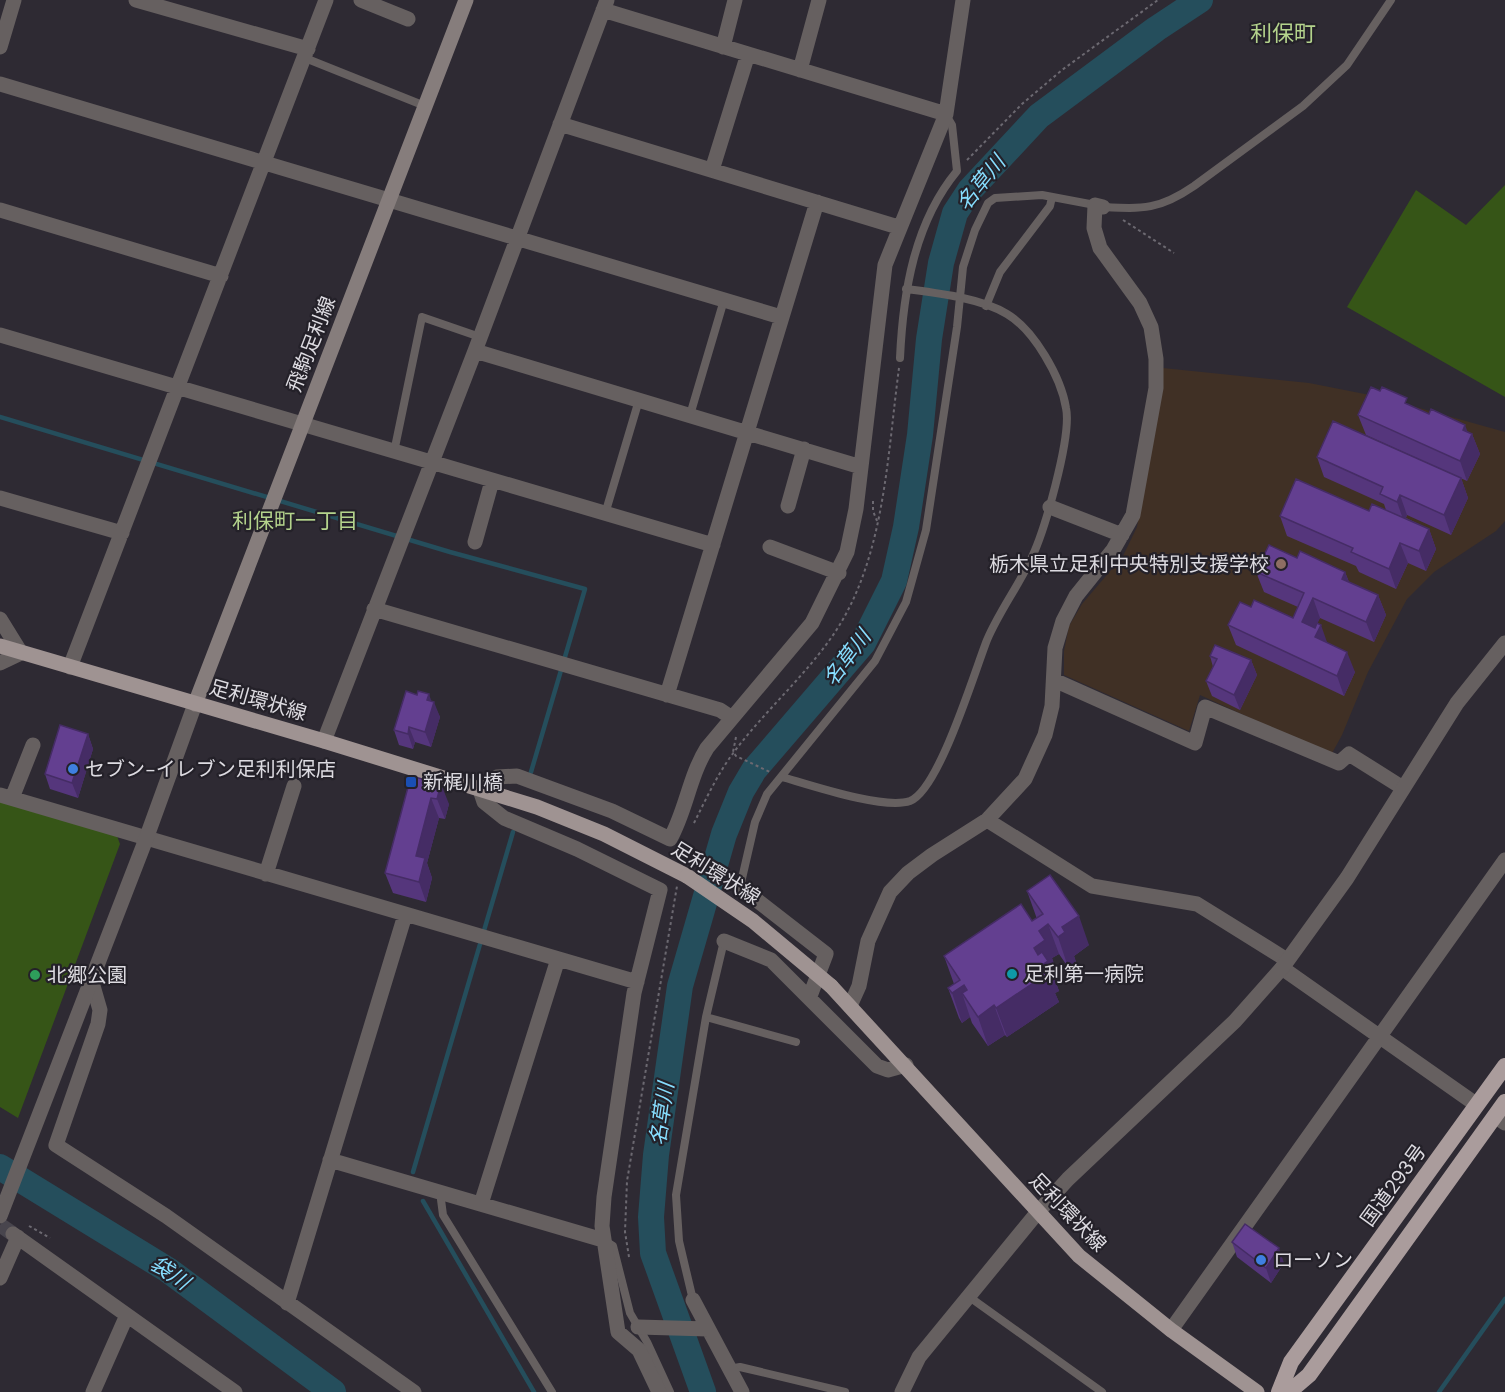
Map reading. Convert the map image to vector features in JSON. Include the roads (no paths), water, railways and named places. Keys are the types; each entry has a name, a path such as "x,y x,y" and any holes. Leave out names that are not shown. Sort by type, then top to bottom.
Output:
{"highway":[{"name":"国道293号","path":"1279,1392 1291,1362 1505,1066"},
{"path":"1289,1392 1309,1375 1500,1120 1505,1102"}],"main road":[{"name":"飛駒足利線","path":"195,704 466,0"},
{"name":"足利環状線","path":"0,646 479,788 594,830 763,928 831,986 906,1065 1037,1213 1079,1256 1171,1330 1257,1392"}],"street":[{"path":"0,47 14,0"},
{"path":"136,0 306,53"},
{"path":"70,667 326,0"},
{"path":"362,0 408,19"},
{"path":"723,47 735,0"},
{"path":"800,70 819,0"},
{"path":"659,1392 639,1350 618,1332 603,1240 603,1206 637,982 660,890 577,849 504,818 484,802 479,788 497,777 517,776 612,811 670,839 677,827 699,761 732,718 799,641 817,614 839,573 851,534 885,265 898,227 946,114 963,0"},
{"path":"324,741 478,344 605,5 723,47 946,114"},
{"path":"712,170 748,54"},
{"path":"0,84 781,316"},
{"path":"560,124 898,227"},
{"path":"667,695 817,202"},
{"path":"850,1006 859,986 868,941 890,892 908,873 932,855 987,820 1025,779 1046,735 1052,706 1055,648 1063,621 1076,596 1122,535 1133,515 1156,388 1156,359 1150,327 1140,303 1100,248 1094,228 1099,206"},
{"path":"0,210 221,276"},
{"path":"0,335 302,426 712,545"},
{"path":"478,344 639,400 861,467"},
{"path":"788,506 804,449"},
{"path":"475,542 492,481"},
{"path":"0,498 122,533"},
{"path":"1050,507 1122,535"},
{"path":"770,547 839,573"},
{"path":"374,609 720,710 732,718"},
{"path":"0,619 21,652 0,663"},
{"path":"902,1392 919,1357 1037,1213 1068,1179 1235,1021 1285,964 1347,878 1456,703 1505,643"},
{"path":"1054,680 1195,743 1205,707 1339,763 1349,754 1403,788"},
{"path":"2,1211 146,839 195,704"},
{"path":"33,745 6,797 637,982"},
{"path":"266,874 294,786"},
{"path":"987,820 1092,886 1197,904 1285,964 1477,1105"},
{"path":"1171,1330 1505,860"},
{"path":"740,887 826,954 810,996"},
{"path":"287,1303 405,915"},
{"path":"724,941 771,960 810,996 877,1066 888,1070 906,1065"},
{"path":"481,1204 558,959"},
{"path":"91,979 100,1010 98,1024 56,1145 166,1216 414,1392"},
{"path":"330,1160 603,1240"},
{"path":"0,1278 17,1231 127,1315 234,1392"},
{"path":"693,1300 703,1330 742,1392"},
{"path":"93,1392 127,1315"},
{"path":"643,1327 703,1330"}],"lane":[{"path":"740,887 755,822 767,794 779,776 875,660 906,602 927,530 963,267 968,248 988,203 995,198 1052,196 1099,206 1149,209 1177,198 1303,106 1347,64 1391,0"},
{"path":"306,53 424,106"},
{"path":"900,358 916,246 945,186 957,171 952,124 946,114"},
{"path":"986,306 1000,272 1050,206 1052,196"},
{"path":"779,776 888,803 910,800 921,794 949,742 993,626 1031,560 1050,507 1063,444 1066,408 1049,362 1033,339 1009,315 958,298 911,289"},
{"path":"690,415 724,300"},
{"path":"394,452 422,317 478,344"},
{"path":"604,514 639,400"},
{"path":"693,1300 679,1241 676,1195 706,1017 724,941"},
{"path":"706,1017 796,1042"},
{"path":"440,1192 443,1215 552,1392"},
{"path":"603,1240 613,1246 630,1313 643,1327 647,1342 670,1392"},
{"path":"968,1296 1102,1392"},
{"path":"729,1370 740,1367 845,1392"}],"waterway":[{"name":"名草川","path":"703,1392 653,1253 651,1217 656,1155 680,986 724,834 741,792 754,770 863,643 894,581 906,527 920,435 929,339 941,263 955,213 970,190 1039,116 1156,29 1200,0"},
{"path":"0,417 450,552 585,589 531,772"},
{"path":"413,1172 513,832"},
{"name":"袋川","path":"0,1167 168,1270 333,1392"},
{"path":"423,1201 534,1392"},
{"path":"1439,1392 1505,1299"}],"tunnel":[{"path":"0,1225 13,1234"}],"place":[{"name":"栃木県立足利中央特別支援学校","path":"1281,564"},
{"name":"セブン-イレブン足利利保店","path":"73,769"},
{"name":"新梶川橋","path":"411,782"},
{"name":"足利第一病院","path":"1012,974"},
{"name":"北郷公園","path":"35,975"},
{"name":"ローソン","path":"1261,1260"}],"district":[{"name":"利保町","path":"1283,33"},
{"name":"利保町一丁目","path":"295,521"}]}
